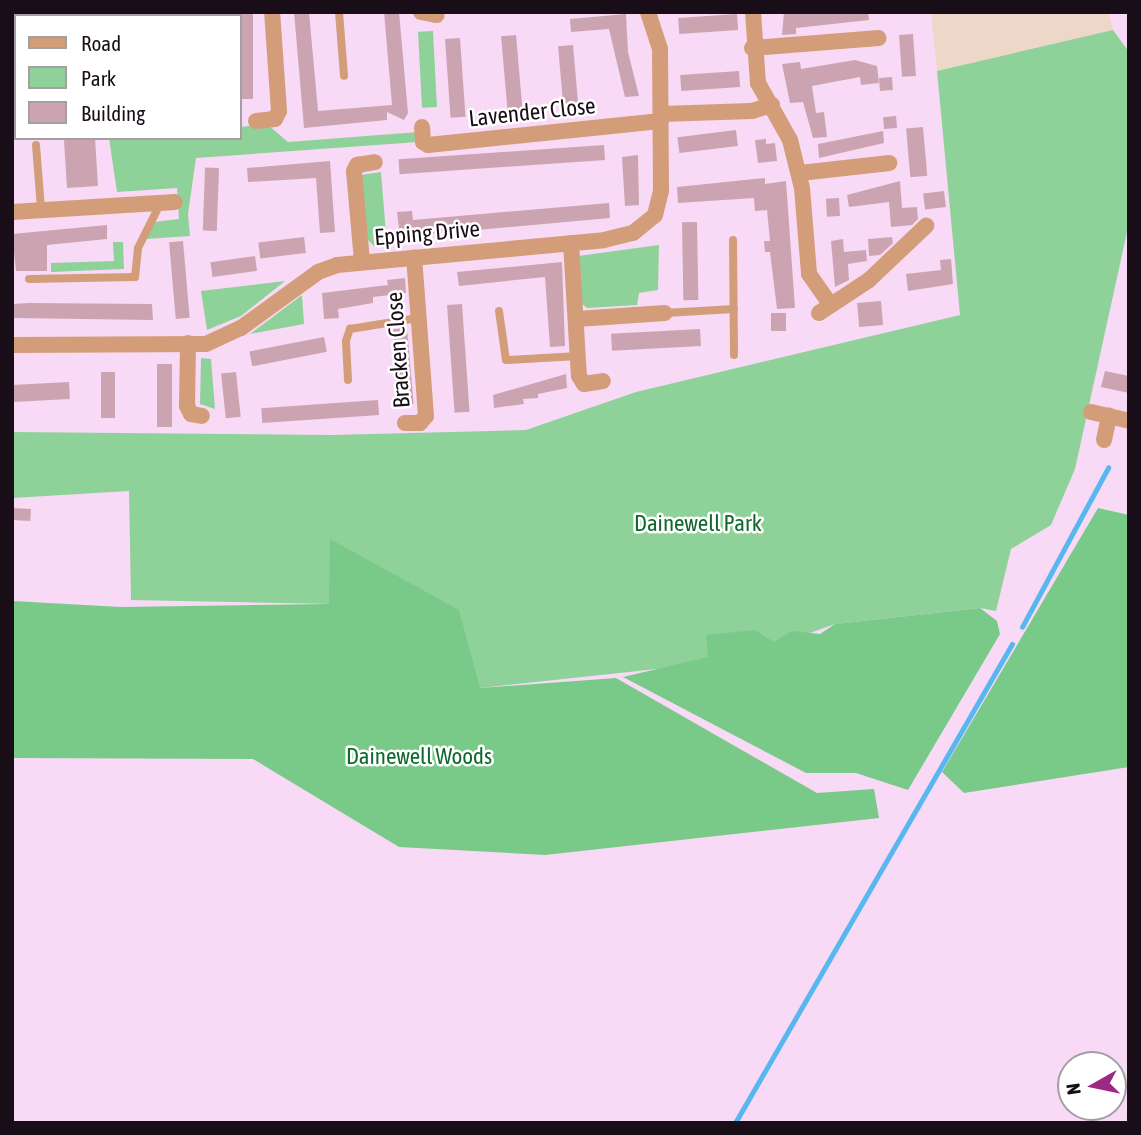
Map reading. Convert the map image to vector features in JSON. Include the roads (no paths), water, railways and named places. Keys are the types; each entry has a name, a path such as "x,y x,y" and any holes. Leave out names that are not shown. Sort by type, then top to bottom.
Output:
{"street":[{"path":"256,121 275,119 279,111 272,12"},
{"name":"Epping Drive","path":"12,345 206,344 229,335 318,272 362,261 620,237 643,227 655,215 662,191 660,49 648,12"},
{"path":"753,12 752,48 758,83 772,105 800,173 809,274 824,308 869,280 926,226"},
{"path":"752,48 879,38"},
{"path":"661,118 752,111 772,105"},
{"name":"Lavender Close","path":"422,127 428,145 661,118"},
{"path":"362,261 354,171 357,165 375,162"},
{"path":"800,173 889,163"},
{"path":"12,212 168,202"},
{"path":"571,243 581,381 603,382"},
{"name":"Bracken Close","path":"405,423 420,423 426,416 414,257"},
{"path":"577,319 665,313"},
{"path":"188,344 187,406 191,414 202,416"},
{"path":"1091,412 1129,421"},
{"path":"1104,440 1109,416"}],"lane":[{"path":"339,12 344,76"},
{"path":"36,145 41,209"},
{"path":"29,279 135,277 138,248 168,202"},
{"path":"733,240 734,355"},
{"path":"665,313 734,309"},
{"path":"499,311 506,360 578,356"},
{"path":"348,380 346,341 350,329 418,318"}],"waterway":[{"path":"1022,627 1108,468"},
{"path":"735,1123 1012,644"}],"park label":[{"name":"Dainewell Park","path":"698,523"},
{"name":"Dainewell Woods","path":"419,756"}]}
